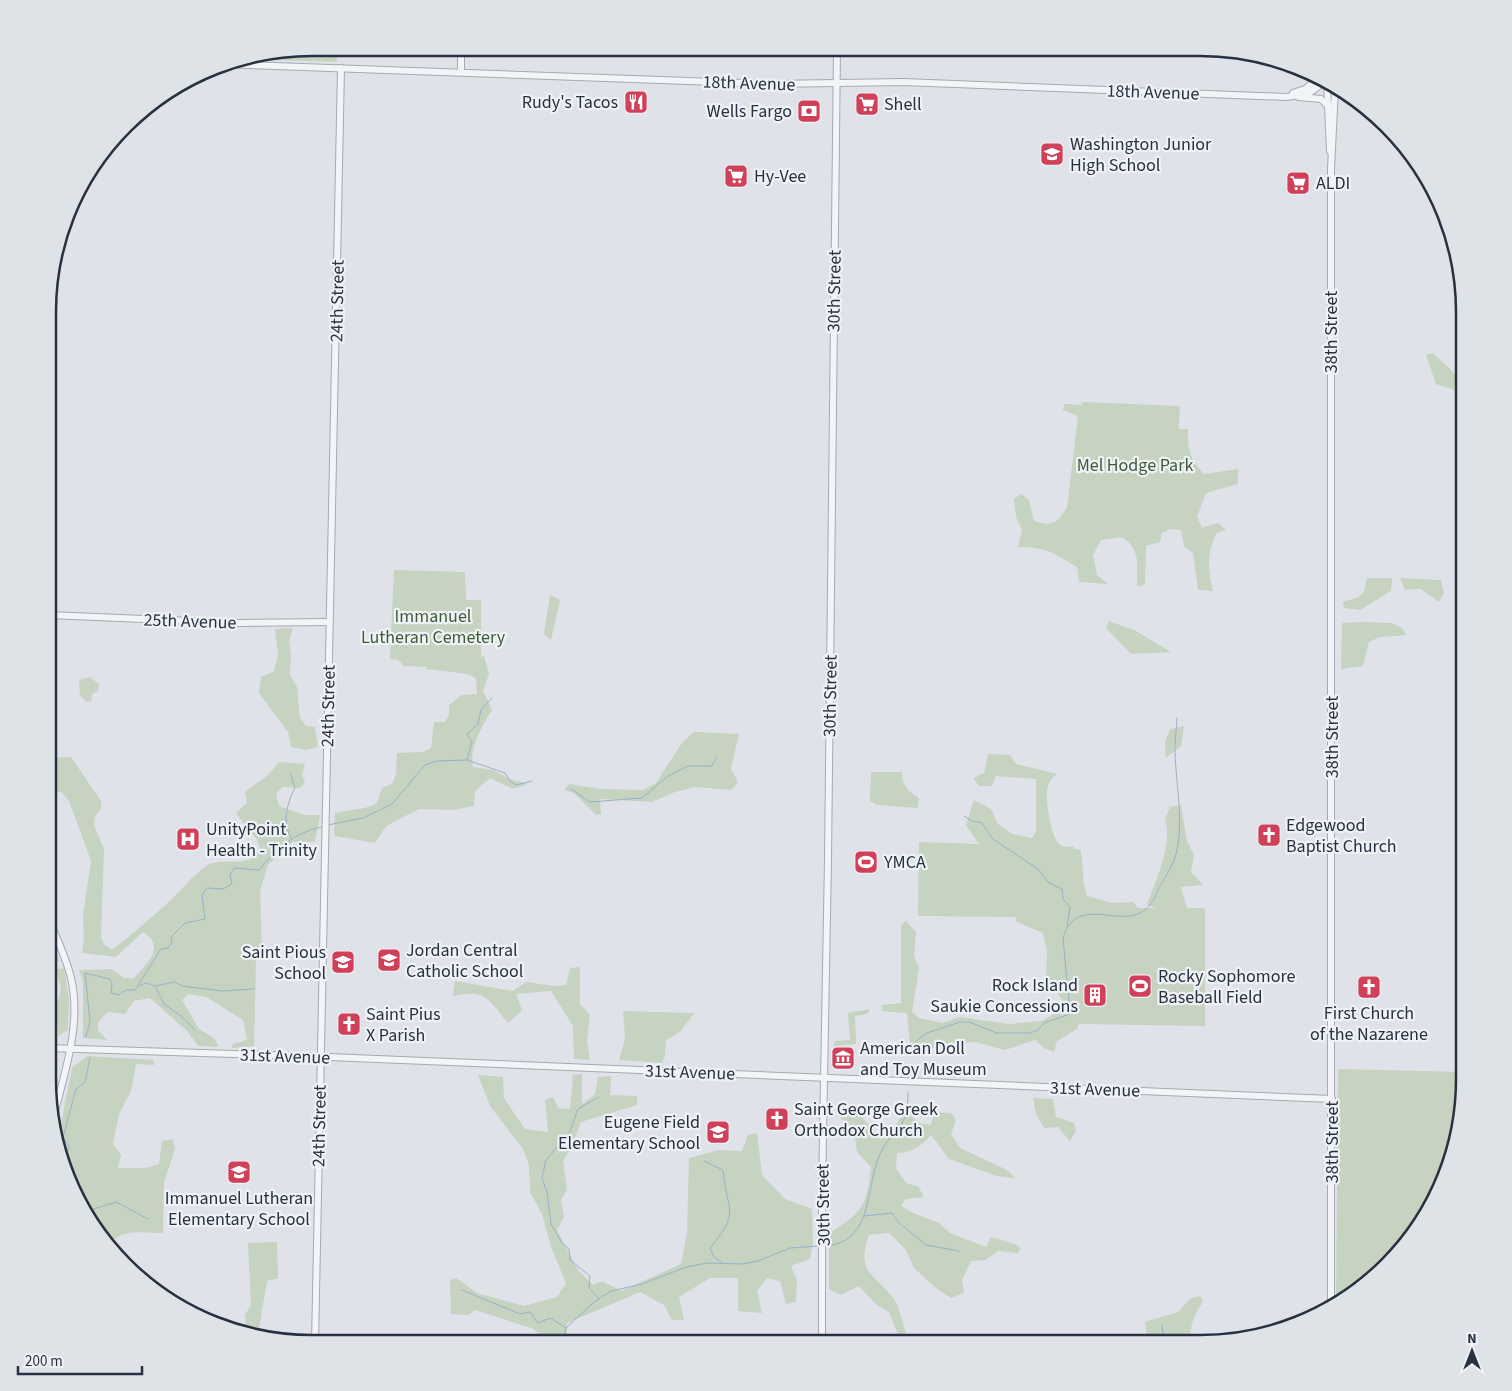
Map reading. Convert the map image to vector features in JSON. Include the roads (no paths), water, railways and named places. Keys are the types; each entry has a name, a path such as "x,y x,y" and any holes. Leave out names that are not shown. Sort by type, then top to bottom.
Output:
{"street":[{"path":"461,56 461,72"},
{"name":"30th Street","path":"822,1335 822,1192 825,1078 837,56"},
{"name":"18th Avenue","path":"247,65 770,84 904,82 1295,97 1308,94 1319,86"},
{"name":"24th Street","path":"314,1335 341,68"},
{"name":"18th Avenue","path":"1274,96 1299,92 1312,83"},
{"name":"38th Street","path":"1326,90 1331,169"},
{"name":"38th Street","path":"1331,1298 1331,169 1335,95"},
{"path":"1295,97 1321,99 1327,105"},
{"name":"25th Avenue","path":"56,615 238,623 330,622"},
{"path":"56,936 63,952 73,988 74,1020 70,1049 57,1101"},
{"name":"31st Avenue","path":"56,1048 321,1057 1332,1099"}],"waterway":[{"path":"328,825 363,818 392,804 425,765 436,761 467,760 472,742 467,734 478,724 481,710 492,698"},
{"path":"916,1041 927,1033 960,1022 969,1022 997,1033 1030,1033 1038,1030 1044,1023 1070,1014 1063,938 1070,924 1080,917 1091,914 1128,916 1140,913 1153,901 1176,854 1179,829 1175,748 1177,718"},
{"path":"571,789 590,802 642,798 668,776 688,766 712,766 717,757"},
{"path":"467,760 505,773 510,781 516,785 532,781"},
{"path":"290,773 295,788 286,819 291,838"},
{"path":"964,816 974,822 981,822 993,839 1038,869 1049,883 1062,889 1063,899 1070,907 1067,927"},
{"path":"86,1037 90,1021 85,973 110,979 112,984 111,993 119,995 126,990 135,990 161,949 168,948 172,942 171,937 185,923 205,919 202,895 207,888 223,889 232,884 230,875 234,868 259,870 279,848 295,837 312,829 322,827"},
{"path":"155,986 174,982 182,986 222,991 254,989"},
{"path":"138,986 146,983 155,986 164,1004 181,1016 195,1030"},
{"path":"63,1137 76,1089 85,1082 90,1058"},
{"path":"824,1246 841,1242 852,1235 860,1224 866,1211 881,1152 906,1115 908,1092"},
{"path":"599,1097 578,1109 570,1132 546,1160 542,1178 547,1192 551,1224 562,1243 569,1249 570,1260 590,1276 589,1288 599,1299"},
{"path":"63,1137 69,1146 67,1152"},
{"path":"704,1161 723,1170 729,1204 730,1211 726,1226 710,1248 714,1257 721,1262"},
{"path":"92,1209 116,1202 148,1219"},
{"path":"864,1216 892,1213 898,1222 926,1245 959,1251"},
{"path":"564,1335 566,1328 594,1302 611,1291 642,1284 686,1267 707,1263 742,1264 758,1261 790,1248 820,1246"},
{"path":"462,1290 520,1314 530,1312 538,1323 550,1318 566,1328"},
{"path":"1162,1325 1164,1335"}],"place":[{"name":"Rudy's Tacos","path":"636,102"},
{"name":"Shell","path":"867,104"},
{"name":"Wells Fargo","path":"809,111"},
{"name":"Washington Junior High School","path":"1052,154"},
{"name":"Hy-Vee","path":"736,176"},
{"name":"ALDI","path":"1298,183"},
{"name":"Edgewood Baptist Church","path":"1269,835"},
{"name":"UnityPoint Health - Trinity","path":"188,839"},
{"name":"YMCA","path":"866,862"},
{"name":"Jordan Central Catholic School","path":"389,960"},
{"name":"Saint Pious School","path":"343,962"},
{"name":"Rocky Sophomore Baseball Field","path":"1140,986"},
{"name":"First Church of the Nazarene","path":"1369,987"},
{"name":"Rock Island Saukie Concessions","path":"1095,995"},
{"name":"Saint Pius X Parish","path":"349,1024"},
{"name":"American Doll and Toy Museum","path":"843,1058"},
{"name":"Saint George Greek Orthodox Church","path":"777,1119"},
{"name":"Eugene Field Elementary School","path":"718,1132"},
{"name":"Immanuel Lutheran Elementary School","path":"239,1172"}],"park label":[{"name":"Mel Hodge Park","path":"1135,465"},
{"name":"Immanuel Lutheran Cemetery","path":"433,626"}]}
